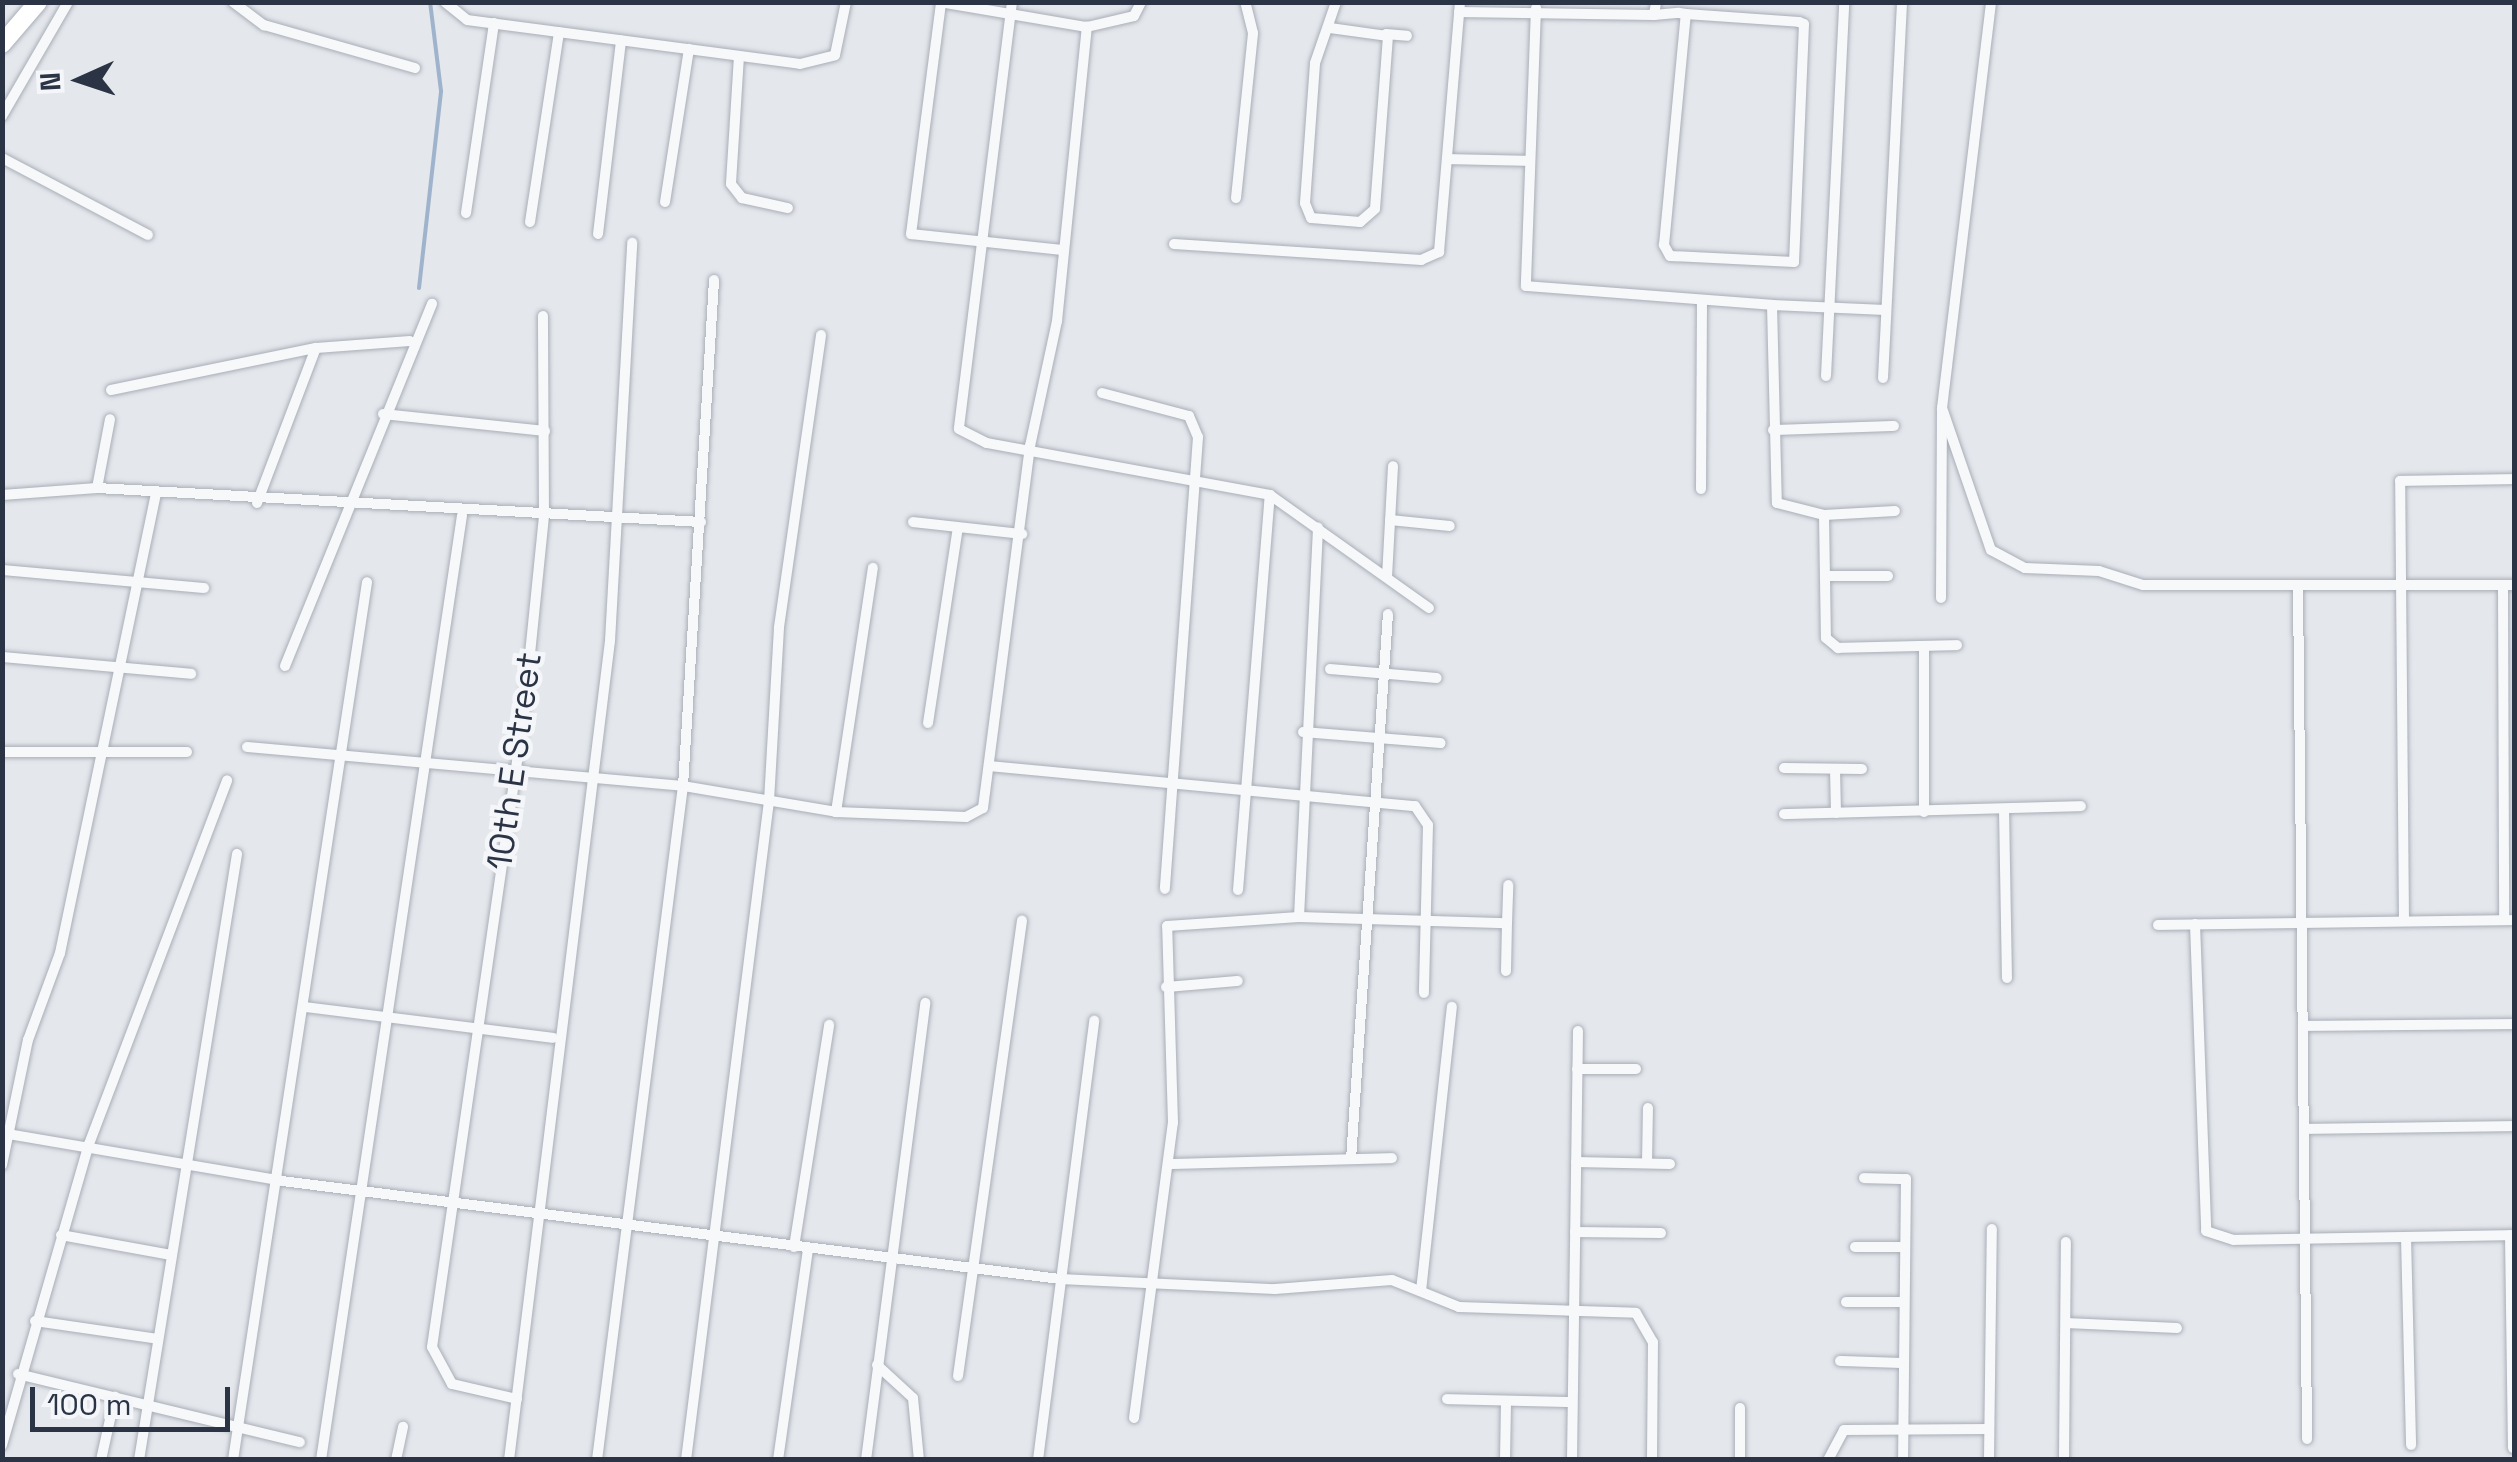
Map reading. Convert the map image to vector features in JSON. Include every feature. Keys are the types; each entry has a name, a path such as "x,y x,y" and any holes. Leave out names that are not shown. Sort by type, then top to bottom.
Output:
{"main road":[{"path":"2,44 38,2"}],"street":[{"path":"2,116 68,2"},
{"path":"233,2 264,25 415,68"},
{"path":"445,2 467,20 739,56 826,63 846,2"},
{"path":"1047,16 1049,2"},
{"path":"1062,250 988,248 911,234 940,3 1012,5 1087,26 1134,16 1140,2"},
{"path":"1236,198 1253,33 1245,2"},
{"path":"1336,2 1315,63 1305,203 1316,218 1360,222 1374,213 1386,34"},
{"path":"1654,15 1656,2"},
{"path":"1826,376 1844,2"},
{"path":"1884,378 1902,2"},
{"path":"1940,598 1942,408 1990,2"},
{"path":"1012,5 988,248 959,429 1195,476 1270,495 1430,608"},
{"path":"1174,244 1421,260 1445,240 1459,7 1536,8 1686,14 1807,30 1794,262 1670,256 1664,245 1686,14"},
{"path":"1536,8 1526,286 1702,302 1886,310"},
{"path":"466,214 494,23"},
{"path":"247,747 596,783 683,786 836,812 978,814 989,766 1022,534 1030,446 1062,250 1087,26"},
{"path":"1330,28 1407,36"},
{"path":"530,222 560,32"},
{"path":"598,234 621,40"},
{"path":"665,202 689,49"},
{"path":"739,56 730,184 742,198 788,208"},
{"path":"2,158 148,235"},
{"path":"1450,159 1530,161"},
{"path":"509,1460 596,783 632,243"},
{"path":"597,1460 683,786 714,280"},
{"path":"1700,489 1702,302"},
{"path":"285,666 410,341 432,304"},
{"path":"1772,305 1772,430 1777,503 1824,515 1895,511"},
{"name":"10th E Street","path":"517,1399 452,1384 434,1364 448,1202 514,773 544,516 544,316"},
{"path":"686,1460 770,800 779,627 821,335"},
{"path":"110,390 316,348 410,341"},
{"path":"257,502 316,348"},
{"path":"1102,393 1189,416 1198,437 1165,889"},
{"path":"1942,408 1991,550 2025,568 2098,571 2143,585 2509,585 2509,920 2158,925"},
{"path":"382,414 545,432"},
{"path":"97,488 110,419"},
{"path":"1772,430 1894,426"},
{"path":"1387,577 1394,466"},
{"path":"2404,921 2400,481 2514,479"},
{"path":"2,495 97,488 462,515 701,522"},
{"path":"2,1164 6,1133 60,953 112,671 156,494"},
{"path":"1238,890 1270,495"},
{"path":"321,1460 391,1020 462,515"},
{"path":"1824,515 1831,644 1957,645"},
{"path":"1390,520 1450,526"},
{"path":"913,522 1022,534"},
{"path":"1299,917 1299,796 1318,527"},
{"path":"928,723 958,528"},
{"path":"836,812 873,568"},
{"path":"2,570 204,588"},
{"path":"1826,576 1888,576"},
{"path":"232,1460 282,1181 335,758 367,582"},
{"path":"2298,588 2307,1439"},
{"path":"1351,1159 1388,614"},
{"path":"1924,646 1924,812"},
{"path":"2,657 112,671 191,674"},
{"path":"1330,670 1438,678"},
{"path":"1303,732 1441,743"},
{"path":"2,752 187,752"},
{"path":"989,766 1374,802 1424,812 1424,993"},
{"path":"1784,768 1862,769"},
{"path":"1835,769 1836,813"},
{"path":"2,1444 18,1374 89,1144 227,780"},
{"path":"1784,814 2081,806"},
{"path":"2004,809 2007,978"},
{"path":"139,1460 238,854"},
{"path":"1506,971 1508,885"},
{"path":"1134,1418 1168,1164 1167,926 1299,917 1508,923"},
{"path":"958,1376 968,1268 1022,920"},
{"path":"2195,924 2200,1220 2219,1238 2512,1235 2513,1448"},
{"path":"1166,987 1238,981"},
{"path":"866,1460 888,1259 925,1002"},
{"path":"305,1007 554,1038"},
{"path":"1421,1292 1452,1008"},
{"path":"1038,1460 1094,1021"},
{"path":"2303,1026 2514,1024"},
{"path":"794,1247 829,1025"},
{"path":"1572,1460 1578,1031"},
{"path":"1578,1068 1636,1069"},
{"path":"1648,1108 1648,1164"},
{"path":"2304,1130 2514,1126"},
{"path":"6,1133 89,1144 282,1181 1060,1279 1154,1285 1392,1280 1459,1307 1636,1312 1648,1322 1652,1460"},
{"path":"1168,1164 1392,1158"},
{"path":"1576,1162 1670,1164"},
{"path":"1864,1178 1906,1179 1903,1460"},
{"path":"1989,1460 1992,1229"},
{"path":"1575,1232 1661,1232"},
{"path":"61,1235 171,1255"},
{"path":"2406,1237 2411,1444"},
{"path":"2064,1460 2066,1242"},
{"path":"1855,1247 1905,1247"},
{"path":"778,1460 808,1249"},
{"path":"1846,1302 1904,1302"},
{"path":"34,1321 158,1339"},
{"path":"2066,1323 2177,1328"},
{"path":"1840,1361 1904,1362"},
{"path":"877,1365 913,1398 919,1460"},
{"path":"18,1374 300,1442"},
{"path":"101,1460 114,1397"},
{"path":"1448,1399 1572,1402"},
{"path":"1505,1460 1506,1400"},
{"path":"1740,1408 1740,1460"},
{"path":"396,1460 403,1427"},
{"path":"1828,1460 1844,1430 1989,1430"}],"waterway":[{"path":"419,288 441,91 430,2"}]}
